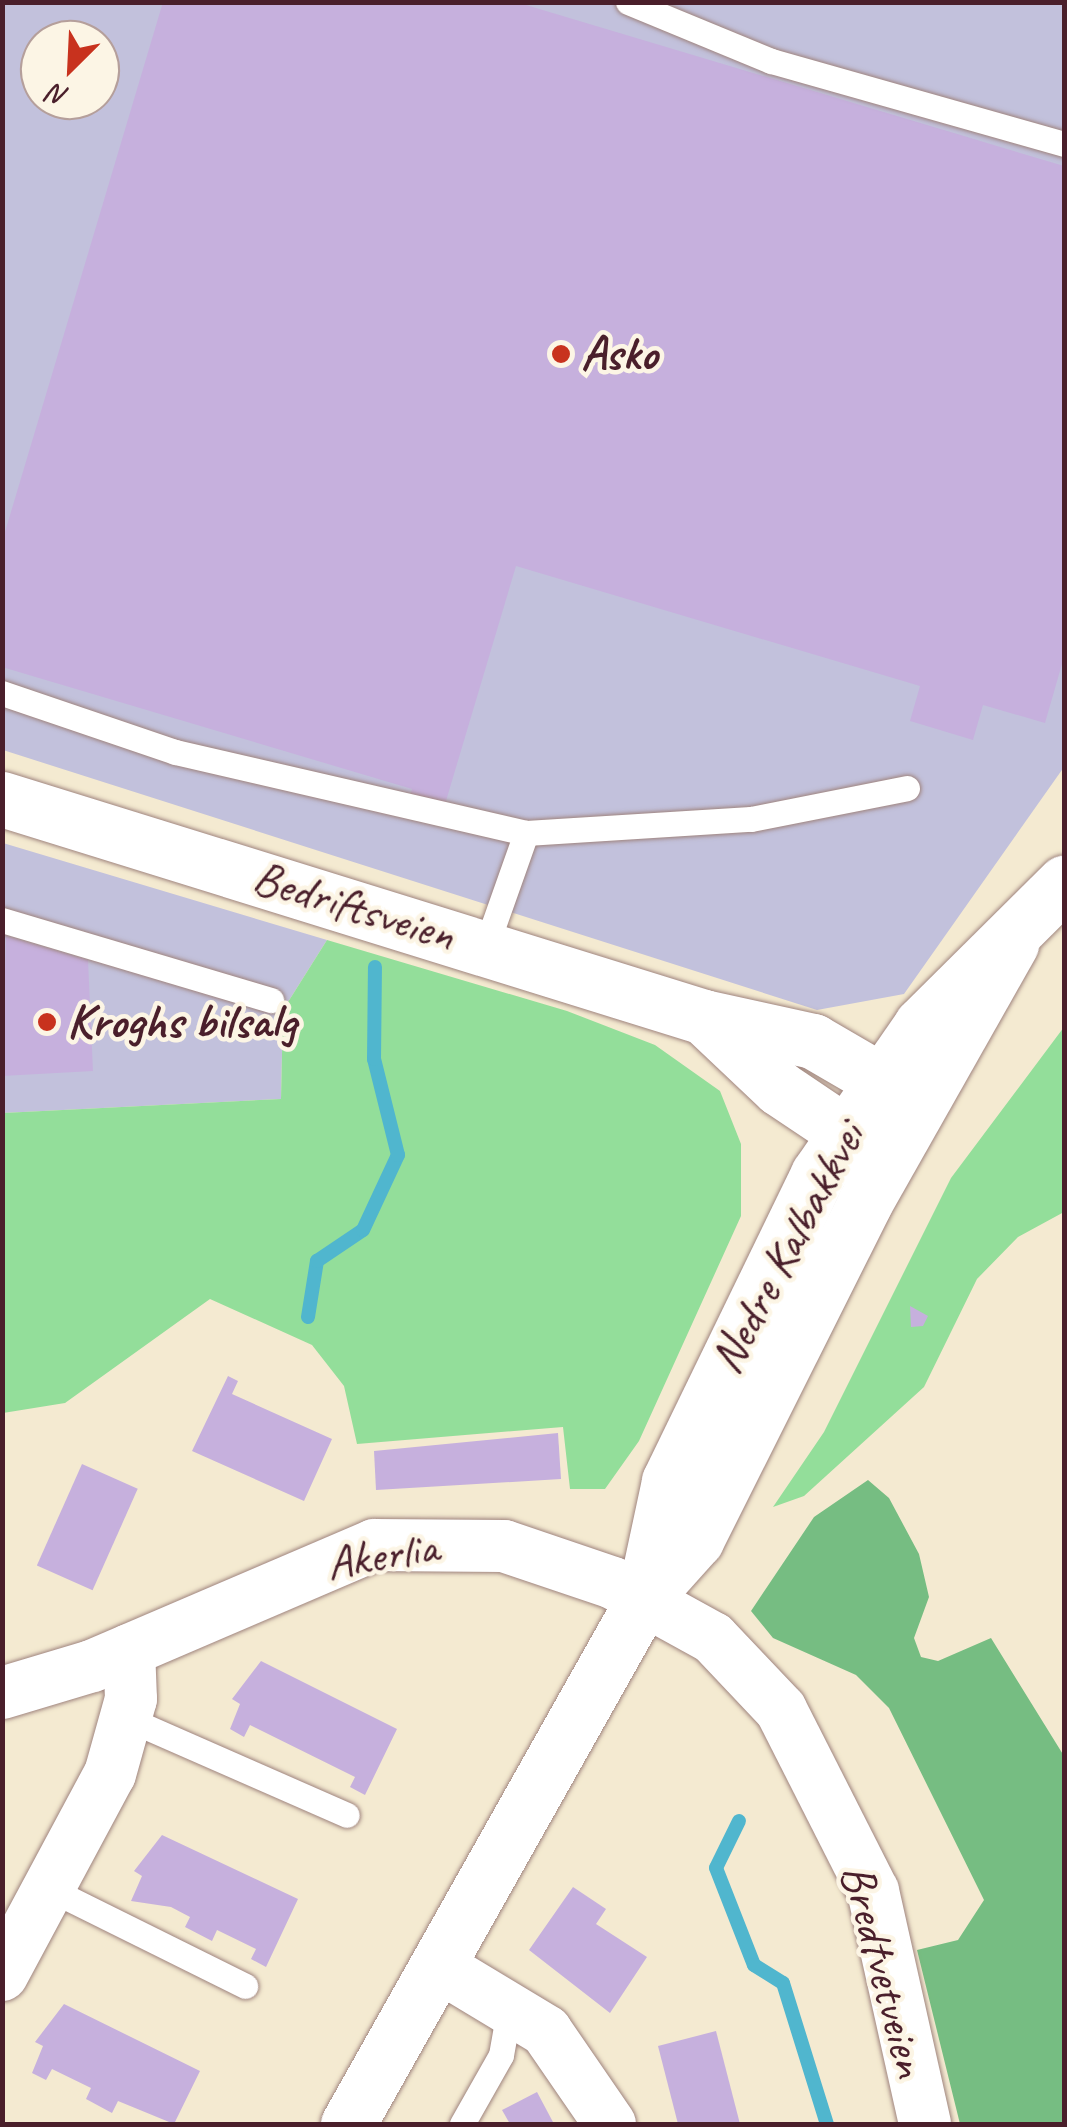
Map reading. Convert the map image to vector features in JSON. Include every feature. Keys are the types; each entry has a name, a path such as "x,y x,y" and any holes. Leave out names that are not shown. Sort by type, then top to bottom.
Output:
{"main road":[{"name":"Bedriftsveien","path":"2,799 704,1016 813,1041 880,1080"},
{"name":"Nedre Kalbakkvei","path":"644,1598 669,1481 843,1131 947,996 1011,944 1064,883"},
{"name":"Nedre Kalbakkvei","path":"348,2124 440,1967 644,1598 696,1540 902,1134 1011,944"},
{"name":"Bedriftsveien","path":"704,1016 779,1088 843,1131"},
{"path":"843,1131 902,1134 880,1080"}],"street":[{"name":"Akerlia","path":"2,1693 129,1650 321,1560 419,1540 504,1546 644,1598"},
{"name":"Bredtvetveien","path":"644,1598 686,1619 743,1667 823,1786 874,1891 925,2124"},
{"path":"2,1975 110,1774 126,1718 129,1650"},
{"path":"440,1967 546,2031 610,2124"}],"lane":[{"path":"628,2 770,60 1064,144"},
{"path":"2,692 174,752 526,833 751,819 907,788"},
{"path":"486,946 526,833"},
{"path":"2,920 271,1000"},
{"path":"126,1718 347,1815"},
{"path":"50,1889 245,1986"},
{"path":"462,2124 502,2055 509,2010"}],"shaded area":[{"name":"Asko","path":"3,3 1064,3 1064,767 904,994 817,1010 3,750"},
{"path":"3,843 327,940 283,1010 281,1099 3,1113"}],"green space":[{"path":"327,940 567,1011 655,1045 720,1091 741,1144 741,1216 639,1441 605,1489 570,1489 563,1427 357,1444 344,1386 312,1345 210,1299 65,1403 3,1413 3,1113 281,1099 283,1010"},
{"path":"1064,1027 1064,1212 1018,1237 977,1279 924,1387 804,1496 773,1507 824,1432 951,1178"},
{"path":"868,1480 889,1498 919,1554 929,1597 914,1638 921,1657 938,1661 991,1638 1064,1756 1064,2124 960,2124 917,1950 958,1940 984,1900 889,1708 856,1675 773,1638 751,1611 814,1517"}],"building":[{"name":"Asko","path":"163,2 516,2 1064,166 1064,657 1045,723 983,705 973,740 910,721 920,686 516,566 443,811 409,801 412,789 2,667 2,542"},
{"name":"Kroghs bilsalg","path":"6,936 88,960 93,1071 2,1076"},
{"path":"910,1306 928,1316 923,1326 911,1327"},
{"path":"228,1376 238,1381 232,1394 332,1439 304,1501 192,1451"},
{"path":"558,1433 561,1479 376,1490 374,1451"},
{"path":"82,1464 138,1489 93,1590 37,1565"},
{"path":"261,1661 397,1729 365,1795 350,1787 355,1777 250,1725 244,1737 230,1729 240,1704 232,1699"},
{"path":"162,1835 298,1899 266,1967 251,1959 256,1949 217,1930 212,1941 185,1927 190,1917 171,1907 131,1901 142,1876 134,1871"},
{"path":"573,1887 606,1909 596,1924 647,1957 610,2013 529,1950"},
{"path":"64,2004 200,2071 174,2124 118,2101 112,2113 86,2099 91,2088 52,2069 46,2080 32,2073 43,2046 35,2042"},
{"path":"716,2031 740,2124 678,2124 658,2046"},
{"path":"537,2092 554,2124 510,2124 502,2110"}],"waterway":[{"path":"308,1317 317,1261 363,1230 398,1155 374,1059 375,967"},
{"path":"739,1821 716,1868 754,1965 783,1983 827,2124"}],"place":[{"name":"Asko","path":"561,354"},
{"name":"Kroghs bilsalg","path":"47,1022"}]}
